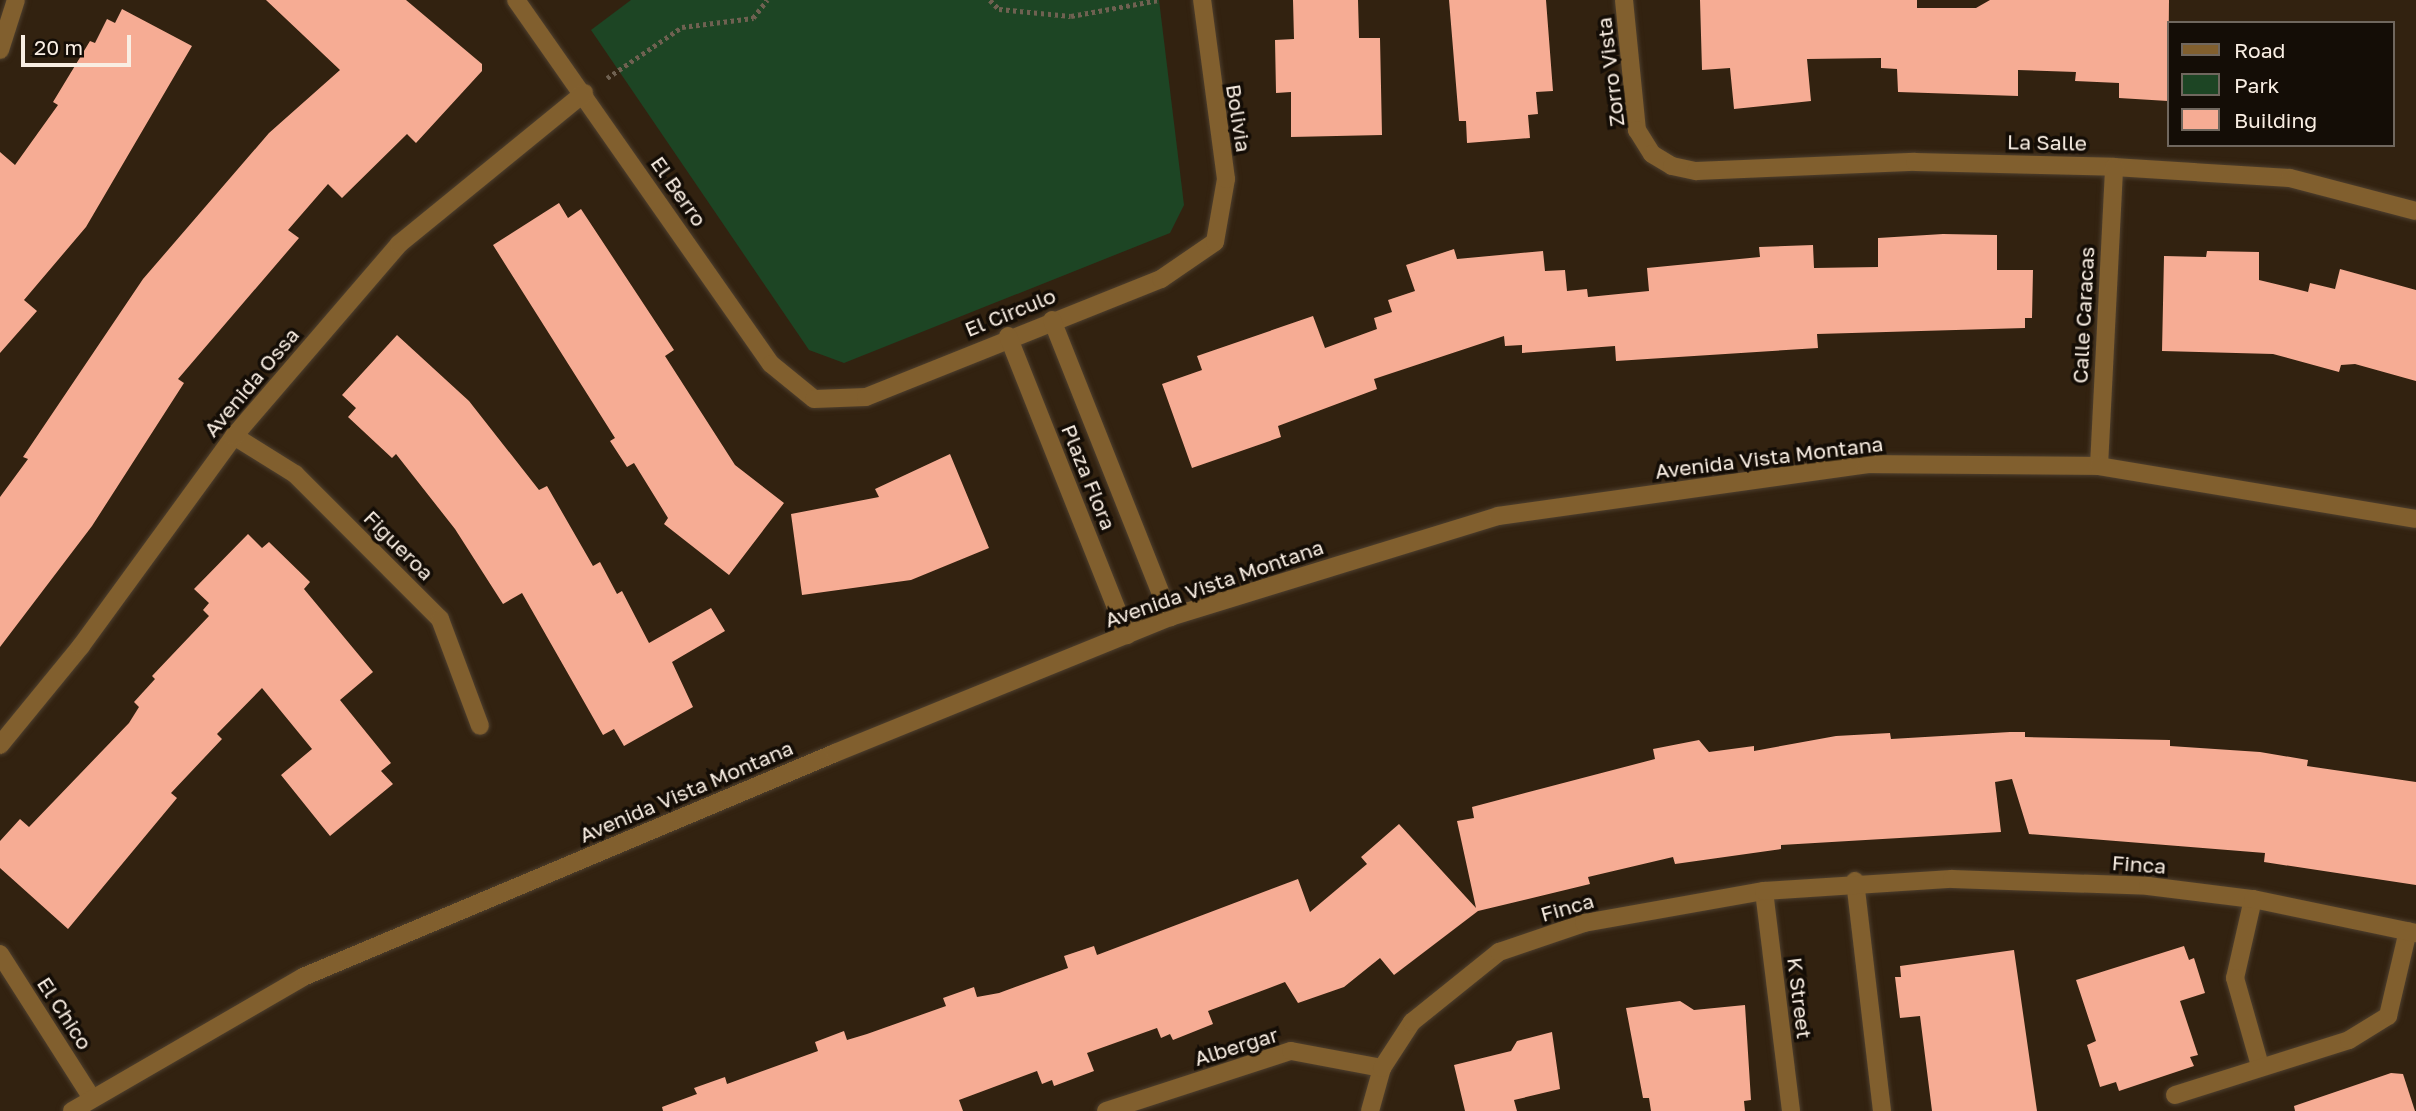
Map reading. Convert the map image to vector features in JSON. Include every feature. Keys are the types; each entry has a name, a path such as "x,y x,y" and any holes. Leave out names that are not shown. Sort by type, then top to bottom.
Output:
{"street":[{"path":"0,50 16,0"},
{"name":"El Berro","path":"516,0 584,93 771,364 814,399"},
{"name":"Bolivia","path":"1202,0 1226,179 1215,242"},
{"name":"Zorro Vista","path":"1624,0 1637,130 1652,154 1672,166"},
{"name":"Avenida Ossa","path":"0,745 81,646 234,436 399,244 584,93"},
{"name":"La Salle","path":"1672,166 1696,171 1915,162 2114,167 2290,178 2416,211"},
{"name":"Calle Caracas","path":"2099,466 2114,167"},
{"name":"El Circulo","path":"814,399 866,397 1008,336 1161,279 1215,242"},
{"name":"Plaza Flora","path":"1052,320 1170,617"},
{"name":"Plaza Flora","path":"1008,336 1127,635"},
{"name":"Figueroa","path":"234,436 295,474 440,619 480,726"},
{"name":"Avenida Vista Montana","path":"72,1111 91,1097 303,977 1170,617 1498,516 1866,464 2099,466 2416,519"},
{"path":"1855,881 1882,1111"},
{"name":"Finca","path":"1370,1111 1382,1068 1412,1022 1499,952 1584,923 1764,891 1855,881 2148,886 2253,899 2412,932"},
{"name":"K Street","path":"1764,891 1791,1111"},
{"path":"2253,899 2235,978 2260,1066"},
{"path":"2175,1095 2349,1040 2388,1016 2412,932"},
{"name":"El Chico","path":"0,954 91,1097"},
{"name":"Albergar","path":"1105,1111 1292,1051 1382,1068"}],"path":[{"path":"584,93 682,27 752,18 767,0"},
{"path":"990,0 999,9 1071,16 1159,0"}],"green space":[{"path":"631,0 1159,0 1184,205 1170,233 844,363 809,350 591,30"}],"building":[{"path":"266,0 406,0 482,64 482,71 416,143 407,134 342,198 328,184 288,230 299,238 178,379 184,383 92,526 0,647 0,497 28,459 23,457 143,279 269,133 340,70"},
{"path":"1293,0 1358,0 1359,38 1380,38 1382,135 1291,137 1291,92 1276,93 1275,40 1294,39"},
{"path":"1449,0 1546,0 1553,91 1536,92 1538,114 1528,115 1530,138 1467,143 1466,121 1459,121"},
{"path":"1700,0 1917,0 1917,8 1976,8 1990,0 2169,0 2168,101 2119,98 2119,83 2075,81 2076,72 2018,70 2018,96 1898,92 1897,69 1881,68 1881,58 1807,59 1811,101 1734,109 1730,68 1702,70"},
{"path":"122,9 192,46 86,227 24,300 37,311 0,353 0,152 15,165 58,105 53,102 90,41 95,43 107,19 115,23"},
{"path":"559,203 568,218 581,209 674,350 665,356 735,465 784,503 729,575 664,524 668,518 634,463 627,467 610,441 615,438 493,245"},
{"path":"1943,234 1997,235 1997,270 2033,270 2032,318 2025,318 2025,328 1817,334 1818,348 1616,361 1615,346 1522,353 1522,345 1505,346 1504,336 1374,379 1377,389 1278,426 1281,437 1192,468 1162,384 1202,370 1197,356 1313,316 1325,348 1377,329 1374,318 1392,312 1388,300 1415,291 1406,265 1454,249 1457,259 1543,251 1545,271 1565,270 1567,291 1587,289 1588,297 1649,291 1647,268 1760,257 1759,247 1813,245 1814,268 1878,267 1878,238"},
{"path":"2207,251 2259,252 2259,280 2308,292 2310,283 2335,289 2340,269 2416,290 2416,381 2355,364 2341,365 2339,372 2273,354 2162,351 2164,256 2206,257"},
{"path":"397,335 469,401 539,490 547,486 593,566 600,562 617,594 622,591 649,643 711,608 725,631 672,662 693,707 624,746 614,729 603,735 522,593 503,604 455,529 396,454 392,458 348,417 356,408 342,395"},
{"path":"950,454 989,548 911,580 802,595 791,514 879,497 875,489"},
{"path":"248,534 262,548 269,542 310,582 304,589 373,672 340,700 391,763 381,771 393,784 330,836 281,775 312,749 262,688 217,734 222,739 171,793 177,798 68,929 0,868 0,841 20,819 29,827 129,723 139,707 134,702 155,679 152,676 209,616 203,610 209,603 194,589"},
{"path":"2025,732 2025,737 2170,740 2170,746 2260,752 2308,760 2307,766 2416,782 2416,885 2264,862 2265,853 2029,834 2012,779 1995,782 2001,832 1781,845 1781,849 1675,864 1673,857 1588,877 1590,884 1478,911 1394,975 1380,958 1344,987 1298,1003 1285,982 1208,1011 1213,1024 1173,1040 1170,1034 1161,1038 1157,1028 1087,1053 1094,1071 1054,1086 1052,1080 1042,1084 1037,1071 959,1100 963,1111 663,1111 662,1107 697,1094 694,1088 725,1077 727,1084 818,1051 815,1042 844,1031 847,1040 867,1034 946,1006 943,998 974,987 977,997 999,993 1068,968 1064,956 1094,946 1097,955 1298,879 1310,912 1367,864 1361,857 1399,824 1476,908 1457,821 1474,818 1472,807 1655,759 1653,749 1699,740 1709,752 1754,746 1754,751 1836,736 1890,733 1891,739"},
{"path":"2184,946 2189,960 2194,958 2205,993 2180,1001 2198,1055 2190,1057 2194,1066 2119,1091 2116,1082 2100,1087 2087,1045 2096,1041 2076,980"},
{"path":"2014,950 2037,1111 1932,1111 1920,1016 1900,1018 1895,977 1901,977 1900,966"},
{"path":"1680,1001 1694,1010 1745,1005 1751,1100 1744,1101 1745,1111 1651,1111 1649,1098 1643,1098 1626,1008"},
{"path":"1552,1032 1560,1089 1514,1100 1517,1111 1465,1111 1454,1065 1511,1051 1517,1041"},
{"path":"2391,1073 2403,1074 2415,1111 2295,1111 2294,1106"}]}
